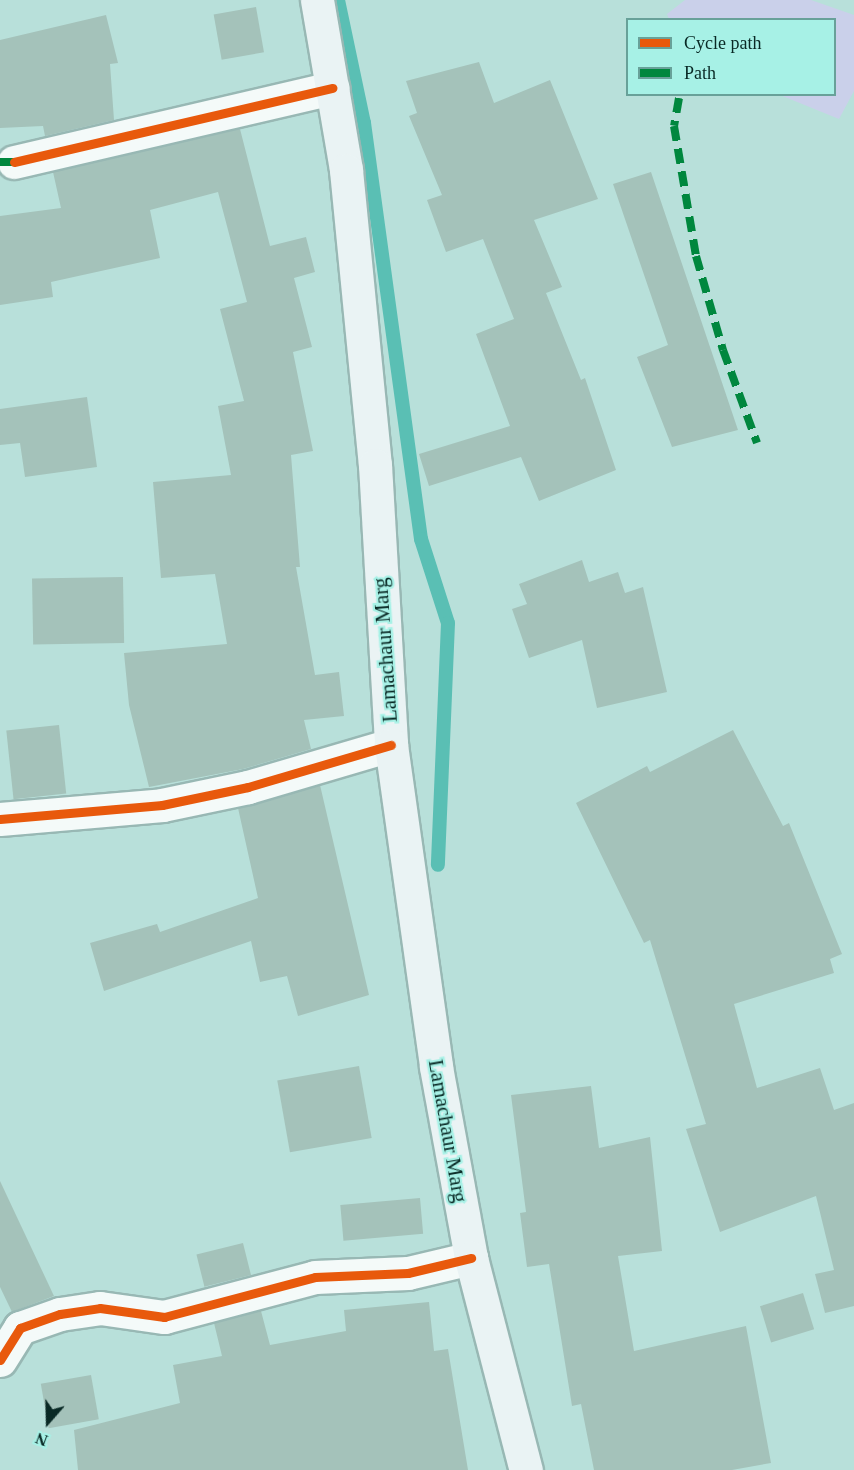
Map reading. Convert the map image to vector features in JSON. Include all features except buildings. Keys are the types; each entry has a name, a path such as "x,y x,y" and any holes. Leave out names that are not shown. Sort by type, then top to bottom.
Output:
{"main road":[{"name":"Lamachaur Marg","path":"317,0 333,88 363,327 391,745 436,1066 471,1258 526,1470"}],"street":[{"path":"14,162 333,88"},
{"path":"0,819 162,805 248,787 391,745"},
{"path":"0,1360 20,1328 60,1314 100,1308 164,1317 315,1277 408,1273 471,1258"}],"shaded area":[{"path":"685,0 811,0 854,15 854,91 839,119 782,96 836,96 836,18 669,18 667,14"}],"waterway":[{"path":"338,0 364,123 421,539 448,623 438,865"}],"marked path":[{"path":"679,98 674,126 696,256 723,350 757,443"},
{"path":"0,162 14,162"}],"cycle path":[{"path":"14,162 333,88"},
{"path":"0,819 162,805 248,787 391,745"},
{"path":"0,1360 20,1328 60,1314 100,1308 164,1317 315,1277 408,1273 471,1258"}]}
